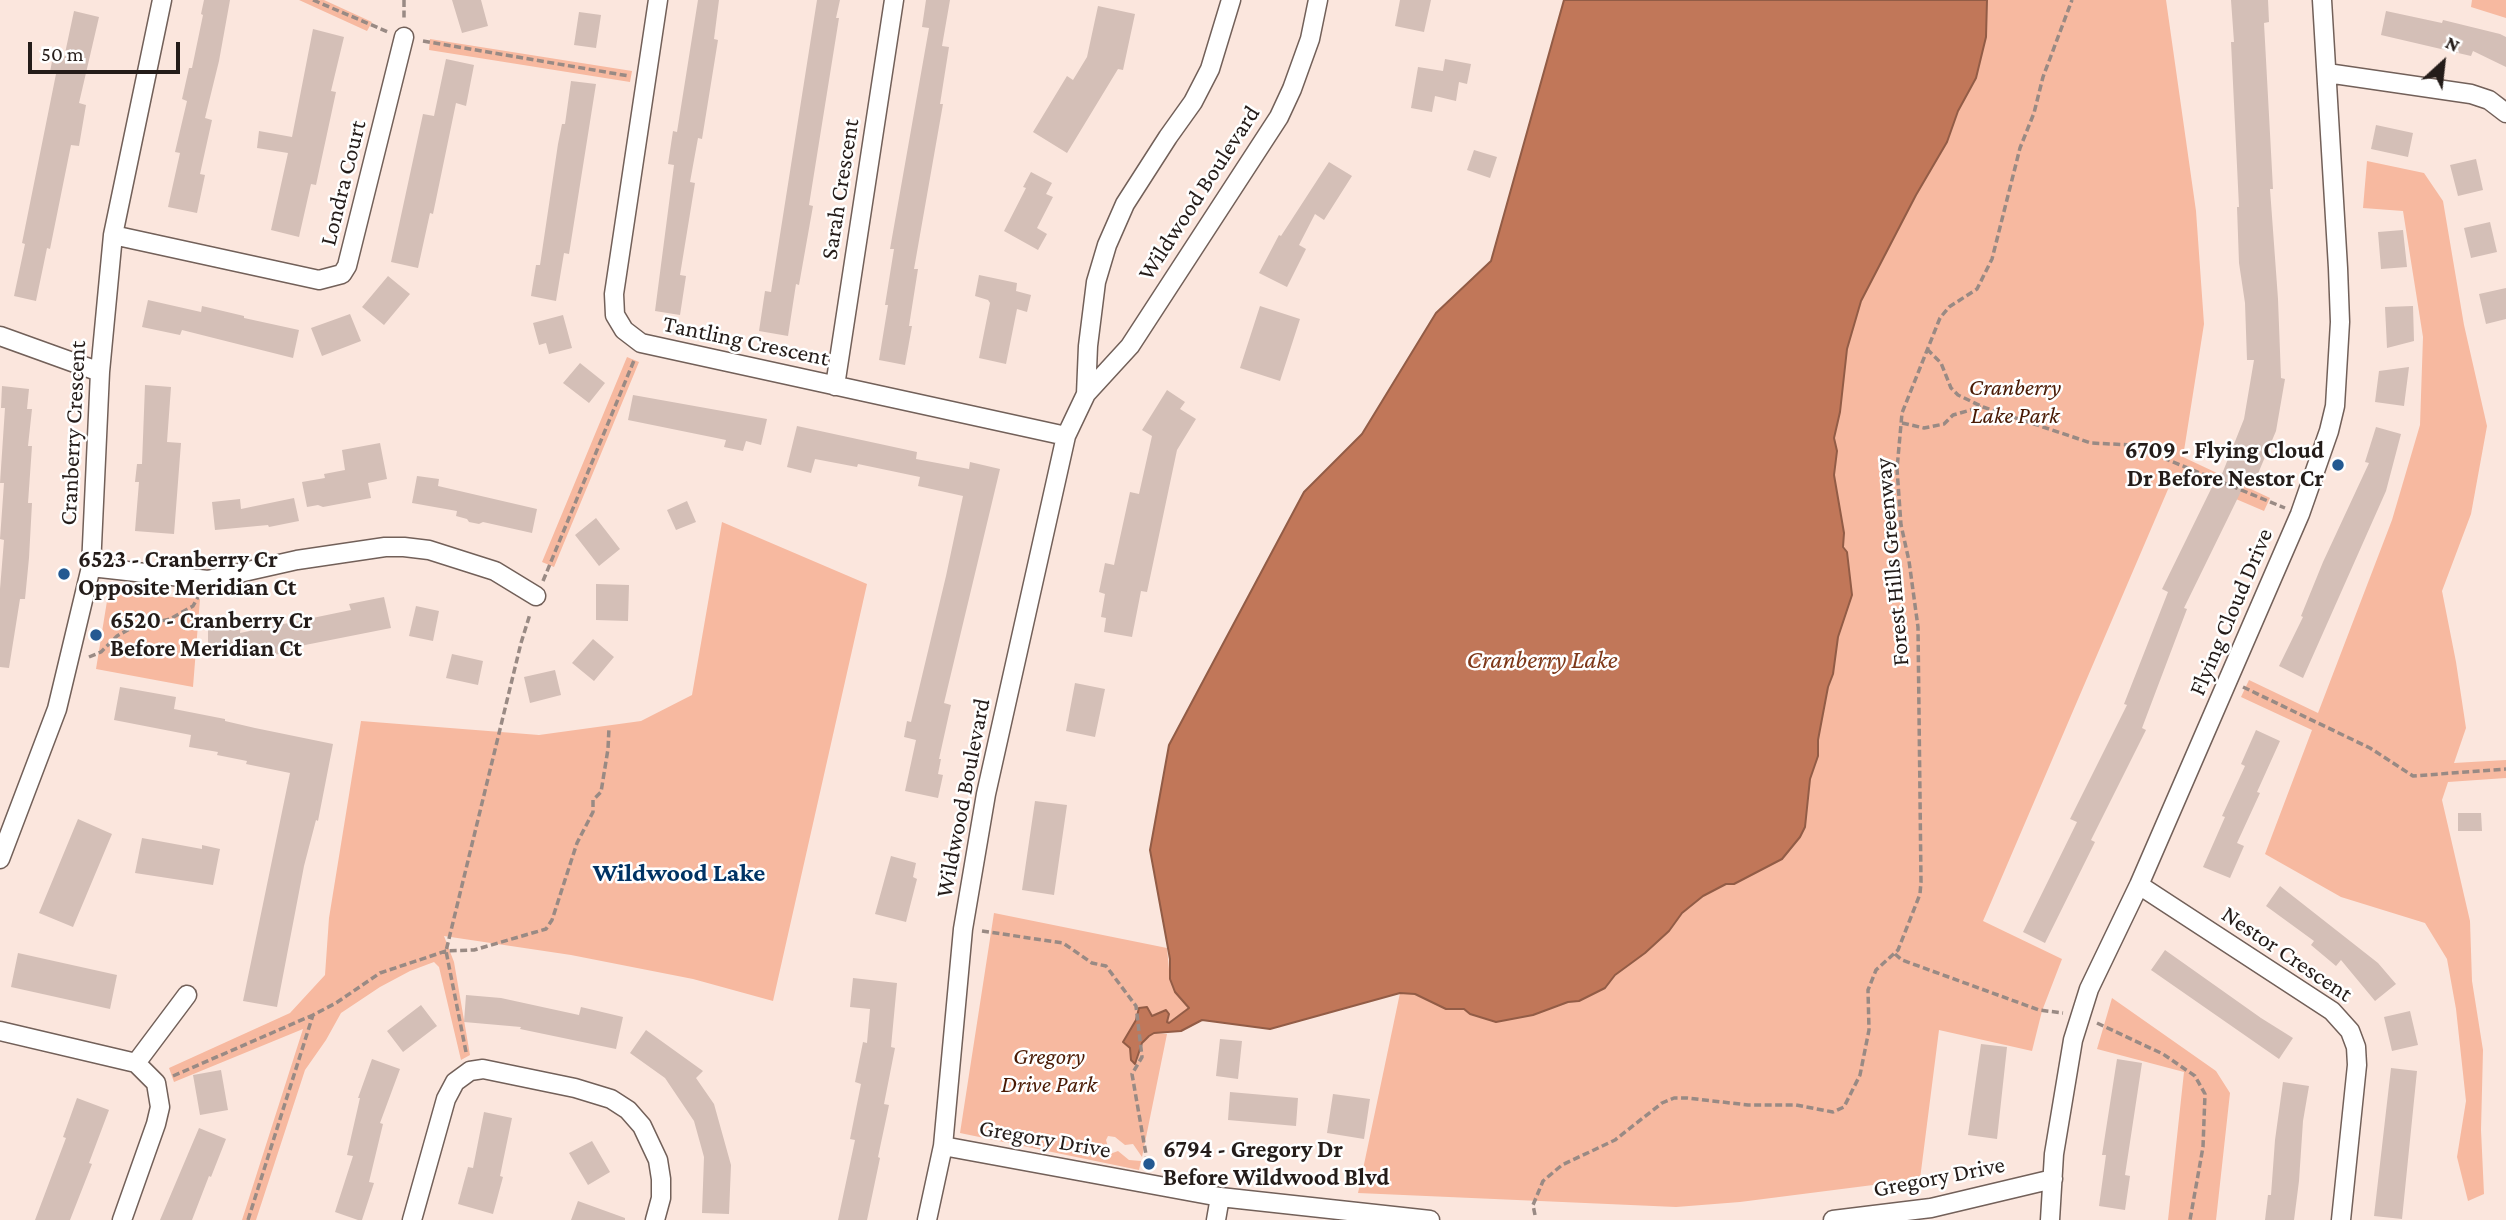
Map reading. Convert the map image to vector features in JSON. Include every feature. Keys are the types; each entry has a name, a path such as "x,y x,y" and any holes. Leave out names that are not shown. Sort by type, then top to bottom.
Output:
{"street":[{"name":"Cranberry Crescent","path":"0,859 57,709 91,567 100,372 113,235 162,0"},
{"name":"Tantling Crescent","path":"658,0 614,294 615,315 624,330 641,343 1066,436"},
{"name":"Sarah Crescent","path":"835,386 894,0"},
{"name":"Wildwood Boulevard","path":"1086,394 1088,346 1096,282 1107,245 1125,204 1193,102 1210,69 1231,0"},
{"name":"Wildwood Boulevard","path":"927,1220 943,1146 963,929 986,794 1066,436 1086,394 1130,346 1279,117 1310,39 1318,0"},
{"name":"Flying Cloud Drive","path":"2050,1220 2054,1154 2080,1015 2094,977 2230,680 2300,514 2335,406 2338,371 2338,268 2322,0"},
{"name":"Londra Court","path":"113,235 319,280 342,274 347,266 404,37"},
{"path":"2327,73 2471,94 2489,100 2506,113"},
{"path":"0,336 100,372"},
{"path":"91,567 208,580 297,560 385,547 404,547 429,550 495,571 536,596"},
{"name":"Nestor Crescent","path":"2138,885 2332,1011 2350,1031 2356,1047 2357,1065 2341,1220"},
{"path":"136,1063 187,995"},
{"path":"0,1031 136,1063 156,1083 160,1107 156,1124 122,1220"},
{"path":"412,1220 446,1099 455,1082 470,1071 483,1069 575,1088 611,1099 628,1110 642,1126 658,1160 661,1198 655,1220"},
{"name":"Gregory Drive","path":"943,1146 1220,1197 1430,1220"},
{"name":"Gregory Drive","path":"1833,1220 1941,1206 2053,1179"},
{"path":"1216,1220 1220,1197"}],"path":[{"path":"313,0 373,27 404,37 646,79"},
{"name":"Forest Hills Greenway","path":"1896,952 1920,894 1922,882 1918,627 1901,525 1897,469 1902,414 1940,318 1949,307 1977,289 1992,259 2020,148 2072,0"},
{"path":"470,1071 446,951 521,643 536,596 641,343"},
{"path":"1927,349 1941,363 1951,388 1958,395 1983,407 2091,443 2132,445 2300,514"},
{"path":"1902,423 1924,428 1944,424 1953,415 1983,407"},
{"path":"71,656 88,658 101,652 117,636 132,627 170,619 193,606 208,580"},
{"path":"2230,680 2370,748 2413,775 2506,769"},
{"path":"156,1083 313,1015 380,973 446,951 474,950 546,929 552,920 577,843 593,812 593,800 601,792 609,729"},
{"path":"963,929 1063,943 1092,962 1106,966 1136,1006 1142,1057 1132,1074 1150,1183"},
{"path":"1535,1215 1533,1205 1543,1181 1552,1173 1562,1165 1615,1140 1662,1103 1674,1098 1748,1105 1796,1105 1833,1112 1844,1107 1860,1075 1869,1030 1868,990 1876,970 1896,952 1902,960 2039,1010 2080,1015 2163,1054 2195,1076 2206,1094 2203,1147 2190,1220"},
{"path":"248,1220 313,1015"}],"green space":[{"path":"299,0 324,0 372,22 367,31"},
{"name":"Cranberry Lake Park","path":"1987,0 2166,0 2196,211 2204,324 2183,457 2270,498 2264,511 2175,473 1983,921 2062,959 2042,1011 2032,1051 1939,1030 1920,1179 1740,1202 1676,1207 1358,1193 1400,993 1414,994 1446,1009 1464,1009 1470,1014 1496,1022 1533,1015 1568,1002 1579,1001 1609,983 1615,975 1645,953 1669,931 1682,913 1703,896 1726,884 1734,884 1782,859 1805,827 1810,779 1818,756 1818,740 1828,687 1833,674 1838,637 1852,591 1843,547 1844,533 1834,475 1837,451 1834,438 1840,412 1847,349 1861,301 1947,142 1958,111 1976,78 1986,37"},
{"path":"2472,0 2506,0 2506,18 2471,7"},
{"path":"430,39 632,71 630,82 429,50"},
{"path":"2367,161 2424,173 2443,201 2464,325 2487,426 2471,514 2442,591 2466,728 2454,763 2506,760 2506,778 2448,782 2442,800 2470,921 2472,981 2483,1050 2481,1130 2484,1194 2468,1201 2457,1157 2466,1101 2456,1009 2447,959 2425,923 2341,897 2265,854 2312,730 2241,697 2249,680 2318,713 2392,520 2420,425 2423,337 2403,211 2363,208"},
{"path":"627,357 639,362 554,567 542,562"},
{"path":"722,522 867,584 773,1001 693,979 571,955 444,936 454,962 470,1055 461,1060 439,967 434,962 380,987 341,1013 305,1070 256,1220 242,1220 303,1029 174,1082 169,1068 290,1013 325,975 329,918 361,721 539,735 641,721 692,695"},
{"path":"121,593 200,599 193,687 96,669 107,601"},
{"name":"Gregory Drive Park","path":"994,913 1167,948 1170,980 1175,992 1189,1008 1170,1024 1167,1022 1169,1017 1166,1010 1152,1016 1149,1009 1138,1011 1136,1020 1123,1042 1130,1048 1132,1063 1137,1062 1140,1048 1146,1039 1154,1033 1167,1034 1142,1157 1133,1144 1125,1145 1115,1137 1108,1136 1106,1140 1110,1154 1118,1151 1129,1160 1141,1161 1139,1170 960,1133"},
{"path":"2112,998 2216,1071 2230,1093 2216,1220 2168,1220 2184,1072 2097,1049"}],"water":[{"name":"Cranberry Lake","path":"1564,0 1987,0 1986,37 1976,78 1958,111 1947,142 1861,301 1847,349 1840,412 1834,438 1837,451 1834,475 1852,595 1838,637 1833,674 1818,740 1818,756 1810,779 1805,827 1782,859 1734,884 1726,884 1703,896 1682,913 1669,931 1645,953 1615,975 1605,988 1579,1001 1568,1002 1533,1015 1496,1022 1470,1014 1464,1009 1446,1009 1415,994 1400,993 1270,1029 1202,1020 1181,1031 1154,1033 1149,1036 1142,1043 1135,1064 1131,1060 1130,1048 1123,1042 1136,1020 1139,1008 1147,1007 1152,1016 1166,1010 1169,1023 1189,1008 1175,992 1170,979 1170,959 1150,850 1169,745 1304,492 1362,434 1436,313 1491,261"}],"building":[{"path":"204,0 230,0 205,118 212,120 200,174 205,175 197,213 168,207 180,153 175,152 187,101 182,99 189,68 192,68"},
{"path":"452,0 481,0 488,26 462,33"},
{"path":"698,0 719,0 714,39 718,40 702,139 698,138 690,182 695,183 680,275 686,276 680,315 655,311 674,165 668,164 673,131 677,132"},
{"path":"817,0 840,0 836,18 839,18 809,205 813,206 788,336 759,331 765,291 771,292"},
{"path":"926,0 950,0 942,46 949,47 940,104 943,104 914,269 918,269 905,365 879,360 894,249 890,249 929,28 922,27"},
{"path":"1400,0 1431,0 1424,32 1395,26"},
{"path":"2231,0 2268,0 2269,22 2264,23 2273,189 2270,189 2281,378 2285,379 2276,431 2257,476 2250,473 2184,608 2187,609 2142,728 2146,730 2091,840 2095,842 2045,943 2023,932 2077,822 2070,819 2127,705 2124,704 2168,592 2162,589 2212,487 2216,489 2244,419 2254,360 2247,360 2245,303 2239,263"},
{"path":"1098,6 1135,14 1123,70 1118,69 1067,153 1033,132 1067,76 1073,80 1087,57"},
{"path":"74,11 99,17 79,103 86,105 79,146 71,145 50,249 47,248 36,301 14,296 56,74 50,72 53,56 64,58"},
{"path":"2386,11 2442,23 2443,20 2500,34 2506,37 2506,67 2473,51 2471,56 2381,35"},
{"path":"579,12 601,15 596,48 574,45"},
{"path":"313,29 344,37 331,91 336,92 316,185 311,184 299,237 271,230 288,153 257,148 259,131 292,137"},
{"path":"446,59 474,65 466,106 456,103 433,214 430,213 418,268 391,262 423,114 434,116"},
{"path":"1445,59 1471,64 1467,84 1459,82 1456,101 1435,96 1432,112 1411,108 1418,67 1443,71"},
{"path":"571,81 596,84 569,254 564,253 556,301 531,296 536,265 540,265 558,144 562,124 565,124"},
{"path":"2376,125 2413,133 2408,157 2371,149"},
{"path":"1474,150 1497,157 1490,178 1467,170"},
{"path":"2476,159 2483,190 2458,196 2450,165"},
{"path":"1329,162 1352,176 1324,220 1315,214 1299,245 1306,249 1287,287 1259,273 1279,235 1281,236"},
{"path":"1031,172 1052,183 1046,194 1053,197 1037,228 1047,234 1038,250 1004,231 1026,188 1023,187"},
{"path":"2490,222 2497,252 2471,258 2464,228"},
{"path":"2403,230 2407,267 2381,269 2378,232"},
{"path":"979,275 1017,283 1016,291 1031,295 1027,312 1017,309 1006,364 979,358 990,303 975,296"},
{"path":"388,276 410,294 384,325 362,307"},
{"path":"2506,288 2506,319 2486,324 2479,294"},
{"path":"148,300 201,312 202,306 299,330 293,358 182,330 180,335 142,327"},
{"path":"1260,306 1300,319 1280,381 1240,368"},
{"path":"2413,306 2414,341 2387,348 2385,307"},
{"path":"350,314 361,341 322,356 311,328"},
{"path":"563,315 572,348 549,354 546,343 539,345 533,323"},
{"path":"580,363 605,383 589,403 563,383"},
{"path":"2409,367 2404,406 2375,402 2379,371"},
{"path":"145,385 171,387 167,442 181,443 174,534 135,531 139,482 135,482 137,464 142,464"},
{"path":"2,386 29,389 27,409 32,409 28,446 32,446 28,503 32,503 29,558 25,599 20,599 9,668 0,667 0,589 4,540 0,539 4,483 0,483 5,408 1,408"},
{"path":"1167,390 1185,402 1180,409 1196,419 1177,450 1147,592 1141,591 1132,637 1104,632 1106,618 1101,617 1105,594 1099,592 1105,563 1114,565 1130,492 1139,494 1152,436 1142,430"},
{"path":"633,395 767,419 761,445 746,441 743,451 724,447 726,440 628,420"},
{"path":"797,426 917,452 916,459 969,469 970,462 1000,469 944,703 951,705 939,759 938,774 943,775 938,798 905,791 916,740 904,737 907,721 911,722 963,496 918,486 920,477 858,464 857,467 815,459 811,473 787,467"},
{"path":"2376,427 2401,434 2386,491 2303,678 2279,666 2369,463 2365,462"},
{"path":"380,443 387,479 368,483 371,498 323,507 307,507 302,482 325,478 324,474 345,470 342,450"},
{"path":"417,476 439,479 438,486 537,509 532,533 483,522 469,522 456,516 457,511 412,503"},
{"path":"294,498 299,521 269,527 215,530 212,502 240,499 241,509"},
{"path":"687,501 696,522 676,530 667,510"},
{"path":"596,518 620,549 599,566 575,535"},
{"path":"596,584 629,585 628,621 596,620"},
{"path":"384,597 391,628 295,647 295,650 275,657 222,656 222,644 208,643 208,623 241,624 240,633 351,610 349,604"},
{"path":"416,606 439,611 433,641 409,636"},
{"path":"593,639 614,657 594,681 572,663"},
{"path":"452,654 483,661 478,685 446,678"},
{"path":"555,670 561,695 530,703 524,677"},
{"path":"1075,683 1105,689 1095,737 1066,731"},
{"path":"120,687 176,697 174,709 333,744 318,821 316,820 304,866 277,1007 243,1001 290,773 246,764 247,761 217,755 218,752 189,747 191,735 114,720"},
{"path":"2256,730 2280,741 2237,843 2244,846 2230,878 2203,867 2245,766 2241,764"},
{"path":"1035,801 1067,805 1054,895 1022,890"},
{"path":"2458,813 2481,813 2482,831 2458,831"},
{"path":"78,819 112,834 73,927 39,913"},
{"path":"142,838 202,849 202,845 220,849 213,885 135,873"},
{"path":"891,856 916,863 913,877 917,879 906,922 875,914"},
{"path":"2280,886 2378,963 2396,984 2375,1001 2341,960 2336,966 2311,945 2314,941 2266,906"},
{"path":"2165,950 2293,1038 2279,1059 2151,970"},
{"path":"18,953 117,975 110,1009 11,987"},
{"path":"853,978 897,983 891,1047 895,1048 884,1104 889,1105 867,1220 838,1220 855,1140 850,1139 861,1084 855,1082 863,1042 867,1043 870,1009 850,1007"},
{"path":"466,995 501,998 579,1015 581,1007 623,1017 616,1049 520,1029 521,1027 464,1022"},
{"path":"421,1005 437,1026 403,1052 387,1031"},
{"path":"2410,1011 2418,1045 2392,1051 2384,1017"},
{"path":"646,1030 703,1071 696,1078 714,1104 731,1165 729,1214 702,1213 704,1157 694,1121 665,1078 630,1053"},
{"path":"1220,1039 1242,1041 1238,1079 1216,1076"},
{"path":"1981,1044 2007,1047 1997,1139 1968,1135"},
{"path":"372,1059 400,1069 380,1123 383,1124 369,1182 374,1183 362,1220 358,1220 335,1212 353,1156 347,1155 358,1098"},
{"path":"2117,1059 2142,1063 2125,1175 2130,1176 2125,1210 2099,1206 2106,1155 2102,1155"},
{"path":"2391,1068 2417,1071 2402,1219 2374,1216"},
{"path":"221,1070 228,1110 200,1115 193,1075"},
{"path":"2283,1082 2309,1086 2294,1220 2265,1220 2268,1195 2271,1195"},
{"path":"1230,1092 1298,1098 1296,1126 1228,1120"},
{"path":"1333,1094 1370,1099 1364,1139 1327,1133"},
{"path":"77,1098 109,1110 89,1163 92,1164 70,1220 35,1220 66,1138 63,1137"},
{"path":"484,1112 512,1118 500,1176 503,1177 493,1214 458,1204 468,1167 473,1168"},
{"path":"199,1128 226,1139 211,1177 209,1176 192,1220 160,1220"},
{"path":"592,1141 610,1172 588,1185 569,1153"},
{"path":"578,1201 625,1218 625,1220 571,1220"}],"place":[{"name":"6709 - Flying Cloud Dr Before Nestor Cr","path":"2338,465"},
{"name":"6523 - Cranberry Cr Opposite Meridian Ct","path":"64,574"},
{"name":"6520 - Cranberry Cr Before Meridian Ct","path":"96,635"},
{"name":"6794 - Gregory Dr Before Wildwood Blvd","path":"1149,1164"}],"district":[{"name":"Wildwood Lake","path":"679,873"}]}
